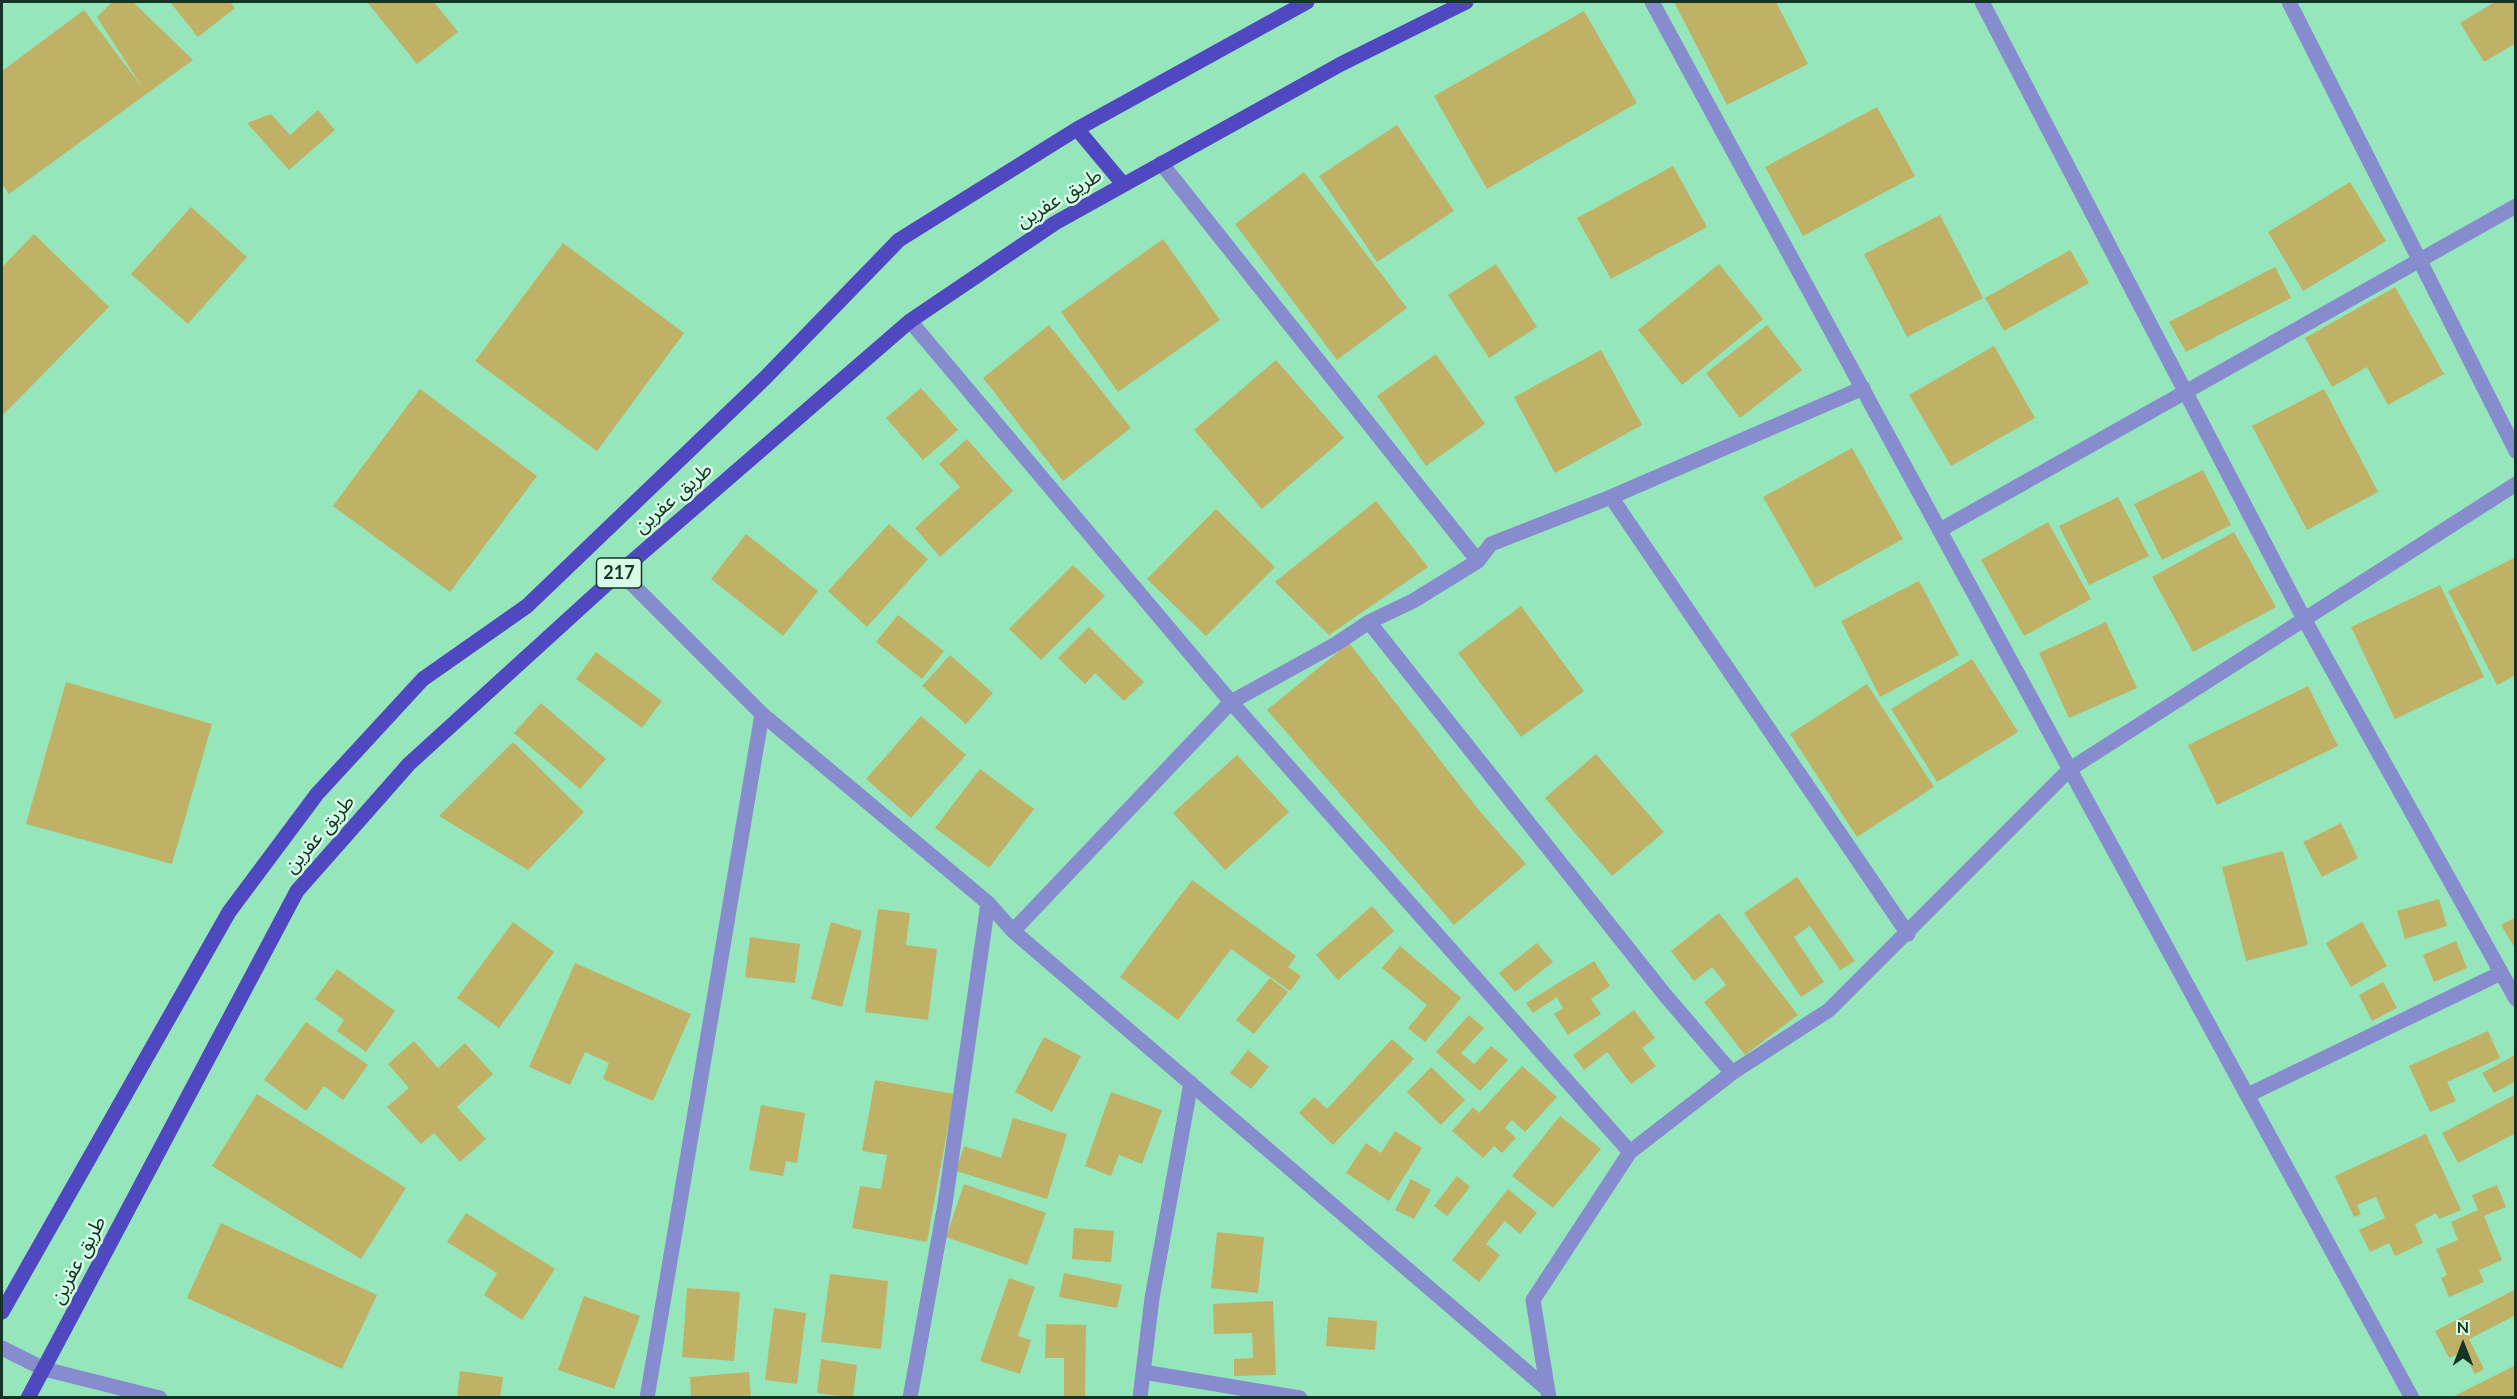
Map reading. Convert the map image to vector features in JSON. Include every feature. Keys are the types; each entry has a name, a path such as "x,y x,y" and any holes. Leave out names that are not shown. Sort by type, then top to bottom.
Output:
{"main road":[{"name":"طريق عفرين","path":"2,1312 229,912 317,794 423,679 527,606 765,378 899,240 1077,129 1306,2"},
{"name":"طريق عفرين","path":"28,1398 297,891 409,764 620,572 910,321 1055,223 1341,64 1466,2"},
{"path":"1077,129 1123,184"}],"street":[{"path":"1652,2 2412,1398"},
{"path":"1982,2 2304,619 2516,999"},
{"path":"2289,2 2516,451"},
{"path":"1161,163 1478,561"},
{"path":"1940,530 2516,206"},
{"path":"910,321 1231,702 1630,1152"},
{"path":"1014,931 1231,702 1336,644 1369,622 1413,601 1478,561 1491,544 1611,497 1863,388"},
{"path":"1548,1393 1533,1300 1630,1152 1732,1073 1829,1010 1908,934 2070,769 2516,484"},
{"path":"1611,497 1908,934"},
{"path":"620,572 762,714 988,903 1014,931 1548,1393"},
{"path":"1369,622 1665,995 1732,1073"},
{"path":"647,1398 762,714"},
{"path":"910,1398 945,1204 988,903"},
{"path":"2248,1095 2501,973"},
{"path":"1140,1398 1152,1298 1191,1083"},
{"path":"2,1348 44,1369 160,1398"},
{"path":"1143,1372 1299,1398"}],"building":[{"path":"112,2 133,2 193,60 9,194 2,184 2,71 84,10 142,87 97,17"},
{"path":"170,2 230,2 235,8 198,37"},
{"path":"367,2 434,2 458,32 417,64"},
{"path":"1674,2 1776,2 1808,64 1727,105"},
{"path":"2495,2 2516,2 2516,43 2484,62 2460,23"},
{"path":"1584,11 1637,103 1487,189 1434,96"},
{"path":"1877,107 1915,176 1803,236 1765,167"},
{"path":"318,110 335,130 289,170 247,123 271,114 290,135"},
{"path":"1397,125 1454,211 1377,262 1319,176"},
{"path":"1673,166 1707,227 1611,279 1577,218"},
{"path":"1304,172 1407,308 1337,360 1235,224"},
{"path":"2350,182 2386,241 2303,291 2268,232"},
{"path":"191,207 247,257 188,324 131,274"},
{"path":"1940,215 1983,298 1907,337 1864,254"},
{"path":"34,234 109,307 3,415 2,267"},
{"path":"1163,239 1220,320 1118,392 1061,312"},
{"path":"563,243 684,333 597,451 475,361"},
{"path":"2070,250 2089,283 2004,331 1985,298"},
{"path":"1496,264 1537,327 1489,358 1448,295"},
{"path":"1719,264 1763,319 1682,385 1638,330"},
{"path":"2275,267 2291,298 2186,352 2169,322"},
{"path":"2395,287 2444,374 2388,405 2367,367 2332,387 2305,338"},
{"path":"1049,325 1131,428 1063,481 983,378"},
{"path":"1767,325 1802,370 1740,418 1706,373"},
{"path":"1994,346 2035,418 1951,466 1909,395"},
{"path":"1601,350 1642,425 1555,473 1514,397"},
{"path":"1436,354 1485,424 1426,466 1377,396"},
{"path":"1276,360 1344,438 1262,509 1194,430"},
{"path":"921,388 958,430 923,460 886,418"},
{"path":"420,389 537,476 450,592 333,506"},
{"path":"2324,389 2378,492 2307,530 2252,426"},
{"path":"967,439 1013,491 940,557 915,528 960,487 939,464"},
{"path":"1852,448 1903,539 1815,588 1763,497"},
{"path":"2203,470 2231,525 2162,560 2134,504"},
{"path":"2118,497 2149,556 2089,585 2059,526"},
{"path":"1376,501 1428,567 1329,635 1275,582"},
{"path":"1216,509 1275,567 1206,636 1147,579"},
{"path":"2048,522 2091,599 2024,636 1981,560"},
{"path":"889,524 928,559 867,627 828,591"},
{"path":"2234,532 2276,607 2193,652 2152,577"},
{"path":"746,534 818,591 783,636 711,579"},
{"path":"2516,557 2516,675 2497,685 2448,591"},
{"path":"1073,565 1105,596 1041,660 1009,629"},
{"path":"1919,581 1959,655 1880,697 1841,621"},
{"path":"2440,585 2484,677 2395,719 2351,627"},
{"path":"1521,606 1584,691 1521,737 1458,653"},
{"path":"898,615 944,651 922,679 876,642"},
{"path":"2106,622 2137,688 2069,718 2039,653"},
{"path":"1089,627 1144,682 1124,701 1095,673 1085,684 1058,658"},
{"path":"1349,643 1478,809 1526,864 1454,925 1267,710"},
{"path":"596,652 662,701 642,728 576,679"},
{"path":"950,655 993,693 966,724 922,686"},
{"path":"1972,659 2018,732 1937,782 1891,709"},
{"path":"66,682 212,724 172,864 26,824"},
{"path":"1867,684 1934,787 1857,837 1790,734"},
{"path":"2308,686 2338,746 2217,805 2188,745"},
{"path":"541,703 606,759 580,789 514,733"},
{"path":"921,716 966,755 911,818 866,779"},
{"path":"513,742 584,812 528,870 439,816"},
{"path":"1596,754 1664,832 1612,876 1545,798"},
{"path":"1237,755 1289,812 1225,870 1173,813"},
{"path":"980,769 1034,809 989,868 935,828"},
{"path":"2341,823 2358,858 2322,877 2303,842"},
{"path":"2283,851 2308,945 2246,961 2222,867"},
{"path":"1797,877 1855,961 1840,970 1810,926 1794,937 1824,982 1801,997 1744,913"},
{"path":"1192,880 1296,956 1288,967 1301,976 1290,991 1231,949 1178,1020 1120,977"},
{"path":"2439,899 2447,926 2405,939 2397,911"},
{"path":"1372,906 1394,931 1338,980 1316,955"},
{"path":"878,909 910,913 906,945 937,949 928,1020 865,1012"},
{"path":"1719,913 1798,1015 1745,1055 1704,1002 1726,985 1712,967 1694,981 1671,951"},
{"path":"2516,917 2516,950 2501,925"},
{"path":"513,922 554,952 499,1028 457,998"},
{"path":"831,922 862,931 842,1007 811,999"},
{"path":"2362,922 2387,966 2351,987 2326,943"},
{"path":"750,937 800,944 795,983 745,977"},
{"path":"2456,941 2467,968 2434,982 2423,955"},
{"path":"1537,943 1553,962 1515,992 1499,973"},
{"path":"1400,946 1461,998 1425,1042 1408,1028 1427,1005 1382,968"},
{"path":"1594,961 1610,986 1591,999 1601,1014 1568,1035 1554,1014 1563,1008 1557,997 1533,1013 1526,1003"},
{"path":"575,963 691,1014 653,1101 603,1079 609,1063 585,1052 570,1085 529,1067"},
{"path":"337,969 395,1011 366,1052 337,1031 344,1020 315,999"},
{"path":"1270,978 1288,992 1254,1034 1236,1020"},
{"path":"2383,982 2397,1008 2372,1021 2359,995"},
{"path":"1634,1010 1655,1038 1642,1048 1656,1066 1631,1084 1607,1052 1584,1070 1573,1055"},
{"path":"1469,1015 1484,1028 1461,1053 1474,1064 1491,1046 1508,1060 1480,1091 1436,1052"},
{"path":"306,1022 368,1065 343,1100 324,1086 306,1111 264,1080"},
{"path":"2488,1031 2500,1058 2447,1082 2456,1101 2430,1112 2409,1066"},
{"path":"1044,1037 1081,1056 1052,1112 1015,1092"},
{"path":"1392,1039 1414,1059 1333,1145 1299,1113 1314,1097 1327,1109"},
{"path":"414,1041 438,1068 465,1043 493,1074 457,1107 486,1139 460,1162 434,1133 421,1144 387,1107 409,1088 388,1064"},
{"path":"1248,1050 1269,1067 1251,1089 1230,1073"},
{"path":"2515,1055 2516,1081 2494,1093 2482,1073"},
{"path":"1522,1066 1557,1097 1525,1132 1512,1120 1505,1128 1516,1138 1502,1153 1494,1146 1483,1158 1452,1131 1473,1107 1479,1113"},
{"path":"1431,1067 1465,1100 1441,1125 1407,1092"},
{"path":"875,1080 954,1094 927,1242 852,1228 860,1186 881,1189 887,1155 862,1151"},
{"path":"1111,1092 1162,1110 1142,1164 1119,1155 1111,1176 1085,1166"},
{"path":"257,1094 406,1188 361,1259 212,1166"},
{"path":"2516,1094 2516,1133 2458,1163 2442,1133"},
{"path":"761,1105 805,1113 797,1163 786,1161 783,1176 749,1170"},
{"path":"1560,1116 1601,1149 1553,1208 1512,1176"},
{"path":"1013,1118 1067,1134 1047,1199 956,1171 964,1146 1001,1158"},
{"path":"1395,1131 1422,1148 1389,1201 1346,1173 1366,1143 1381,1153"},
{"path":"2426,1134 2461,1210 2439,1219 2436,1213 2415,1224 2423,1243 2395,1256 2389,1243 2370,1252 2359,1230 2385,1218 2376,1197 2357,1205 2361,1214 2354,1217 2335,1176"},
{"path":"1457,1176 1470,1187 1447,1216 1434,1206"},
{"path":"1411,1179 1431,1190 1414,1219 1395,1210"},
{"path":"964,1184 1046,1213 1027,1265 946,1237"},
{"path":"2497,1185 2506,1207 2484,1216 2502,1260 2479,1270 2484,1282 2449,1297 2441,1278 2447,1275 2436,1249 2458,1240 2451,1222 2478,1210 2472,1195"},
{"path":"1508,1189 1537,1213 1520,1234 1505,1221 1486,1244 1500,1255 1479,1282 1452,1260"},
{"path":"466,1213 555,1269 522,1320 484,1295 497,1273 447,1242"},
{"path":"221,1223 377,1295 342,1369 187,1298"},
{"path":"1074,1228 1114,1231 1111,1262 1072,1259"},
{"path":"1217,1232 1264,1237 1258,1293 1211,1288"},
{"path":"1064,1273 1122,1285 1117,1308 1059,1297"},
{"path":"830,1274 888,1281 881,1349 821,1342"},
{"path":"1009,1278 1035,1287 1018,1336 1031,1340 1020,1374 980,1361"},
{"path":"687,1288 740,1292 734,1361 682,1357"},
{"path":"2516,1289 2516,1315 2469,1339 2484,1369 2475,1374 2463,1352 2449,1358 2435,1331"},
{"path":"584,1296 640,1316 614,1389 558,1370"},
{"path":"1273,1301 1276,1375 1234,1376 1234,1359 1253,1358 1252,1333 1214,1334 1213,1304"},
{"path":"774,1308 806,1313 797,1384 765,1380"},
{"path":"1328,1317 1377,1321 1375,1350 1326,1346"},
{"path":"1046,1324 1086,1325 1085,1398 1064,1398 1064,1358 1045,1358"},
{"path":"821,1359 857,1365 853,1398 817,1393"},
{"path":"2516,1365 2516,1398 2457,1398 2456,1395"},
{"path":"460,1371 503,1377 500,1398 457,1398"},
{"path":"749,1372 751,1398 691,1398 690,1377"}]}
